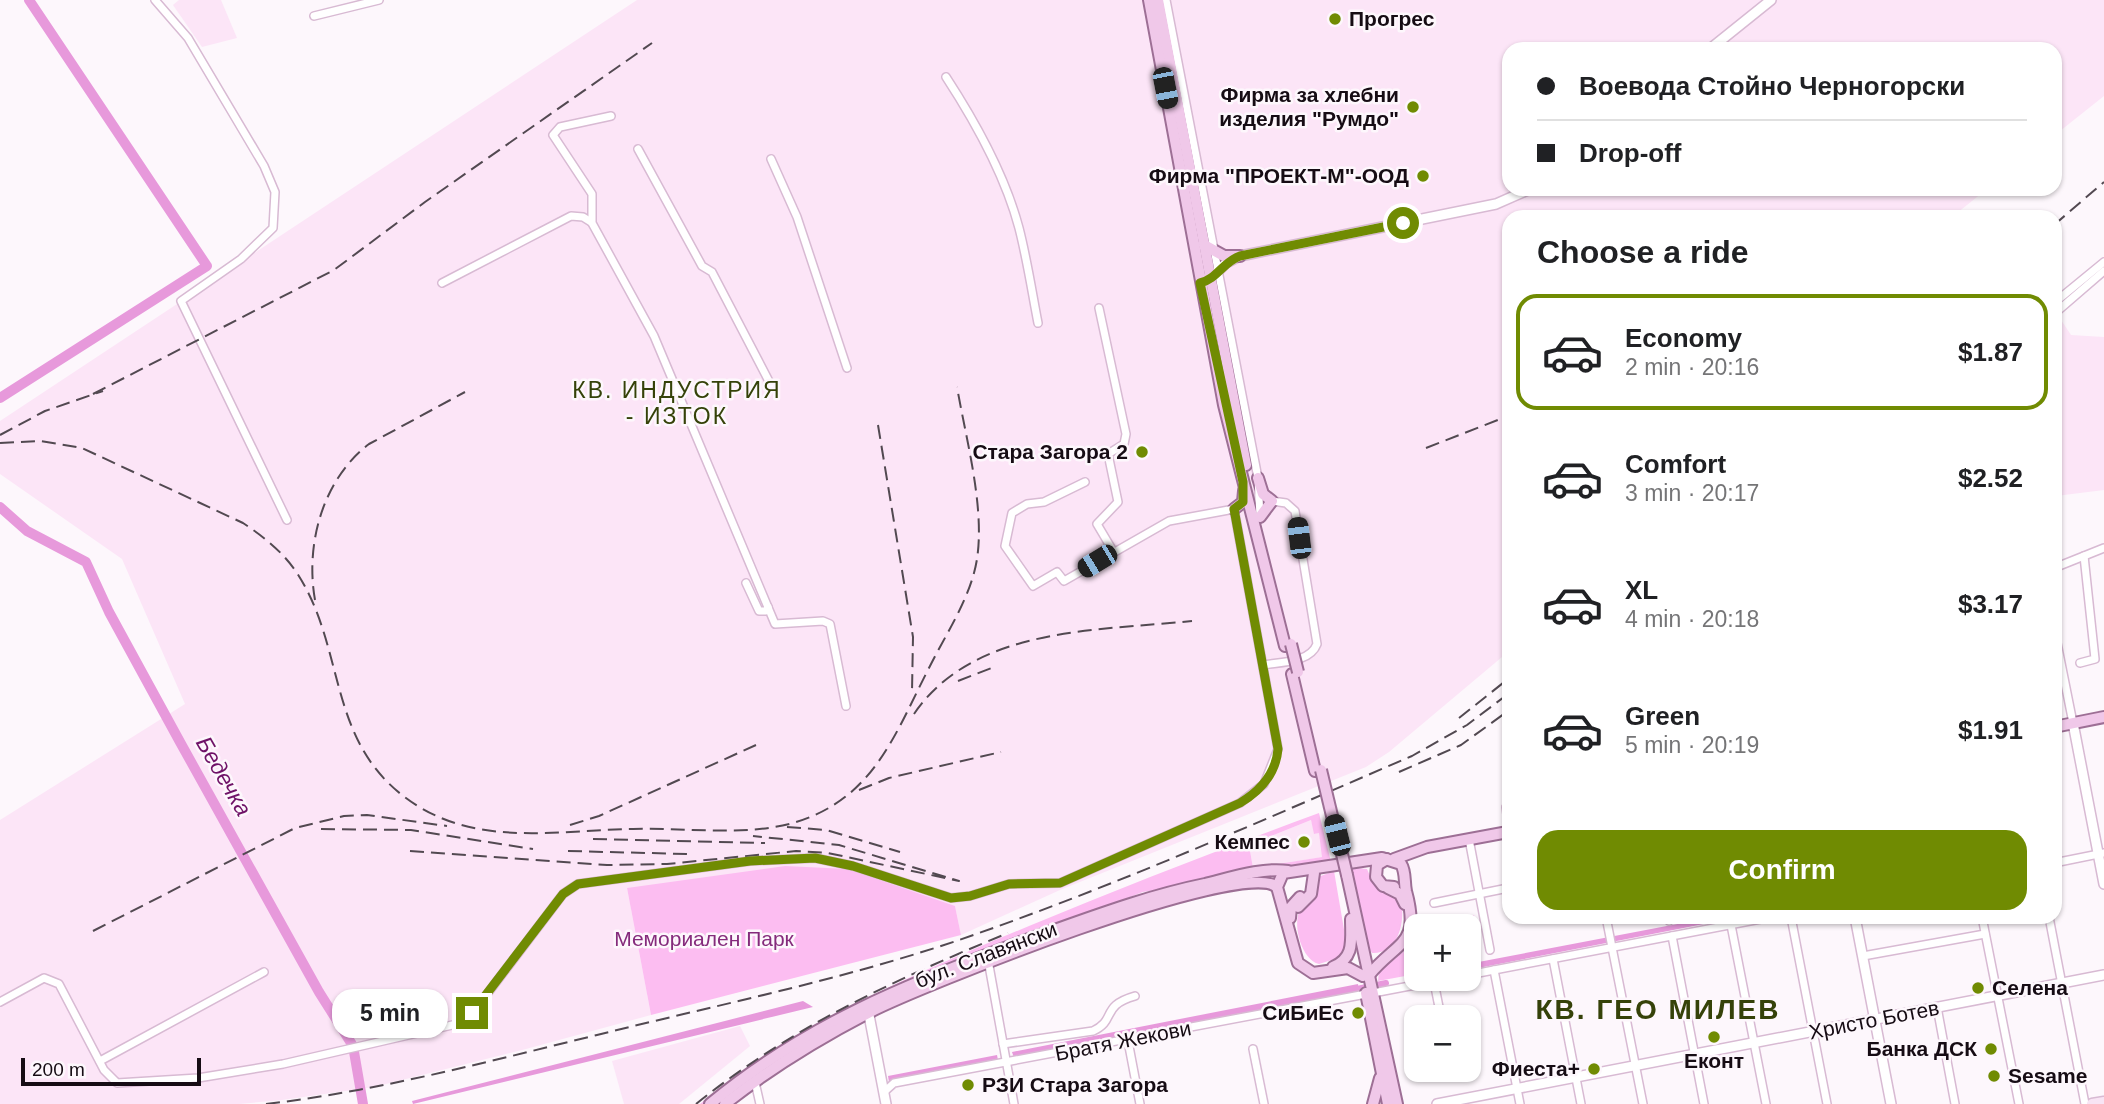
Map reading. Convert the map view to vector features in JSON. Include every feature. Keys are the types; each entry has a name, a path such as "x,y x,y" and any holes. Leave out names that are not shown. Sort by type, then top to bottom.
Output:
{"main road":[{"path":"1149,0 1257,518 1364,952 1388,1104"},
{"path":"1158,0 1204,245 1243,482 1243,502 1234,509"},
{"path":"1204,245 1214,253 1240,256"},
{"path":"1257,518 1272,501 1263,495 1258,478"},
{"path":"1243,482 1257,518"},
{"path":"1234,509 1244,509 1257,518"},
{"path":"2062,725 2104,717"},
{"name":"бул. Славянски","path":"710,1104 778,1054 867,1008 987,958 1154,895 1269,871 1318,870 1357,861 1392,859 1422,849 1502,833"},
{"path":"1388,888 1397,886 1422,849"},
{"path":"1368,984 1398,950 1410,929 1411,909 1404,875 1392,859 1380,862 1375,871"},
{"path":"1357,861 1375,871 1380,884 1397,891 1404,900 1406,915 1404,931 1395,946 1381,956 1372,957 1364,952"},
{"path":"1318,870 1290,912 1300,958 1312,968 1321,969 1340,964 1351,951 1351,919"},
{"path":"1296,948 1295,914 1311,894 1318,870"},
{"path":"1306,887 1304,877 1292,871 1280,876 1279,890 1293,954 1300,966 1318,973 1352,968 1368,984"},
{"path":"1344,876 1351,919 1397,1104"},
{"name":"бул. Славянски","path":"987,958 1165,901 1258,881 1269,881 1279,890"},
{"path":"1279,890 1289,899 1300,897"},
{"name":"бул. Славянски","path":"725,1104 867,1008"},
{"path":"1373,1104 1381,1072"},
{"path":"2092,1104 2104,1102"}],"street":[{"path":"155,0 188,38 264,166 275,192 273,228 241,259 181,301 287,520"},
{"path":"314,16 379,0"},
{"path":"1166,0 1214,253 1209,279 1258,478 1257,518"},
{"path":"1719,42 1771,0"},
{"path":"946,77 1009,196 1019,229 1038,323"},
{"path":"592,223 592,194 553,135 560,127 611,116"},
{"path":"638,149 702,266 712,272 772,387"},
{"path":"771,159 797,216 847,368"},
{"path":"1209,279 1226,263 1240,256 1496,204 1515,196"},
{"path":"442,283 571,216 583,217 592,223 654,336 775,624 823,621 830,624 846,706"},
{"path":"2062,303 2104,262"},
{"path":"2062,304 2104,271"},
{"path":"1099,308 1126,434 1124,444 1108,454 1118,502 1097,524 1113,551"},
{"path":"0,1002 44,978 59,984 109,1077 117,1083 230,1073 360,1048 461,1023 478,1006 563,894 573,886 586,882 750,861 815,858 853,866 951,898 970,896 1009,884 1060,883 1240,803 1258,791 1271,773 1278,749 1234,509 1170,521 1064,581 1057,572 1033,586 1005,546 1012,513 1027,504 1044,502 1084,482"},
{"path":"1263,665 1301,658 1315,650 1317,644 1295,511 1286,503 1272,501"},
{"path":"2062,564 2104,548"},
{"path":"2080,663 2095,659 2084,556"},
{"path":"746,583 759,611 766,611 768,607"},
{"path":"2062,668 2099,835 2104,884"},
{"path":"1469,839 1490,950"},
{"path":"2062,861 2101,854"},
{"path":"1434,904 1502,889"},
{"path":"1607,924 1643,1104"},
{"path":"1481,972 1553,959 1611,942 1672,936 1736,924"},
{"path":"1792,924 1827,1104"},
{"path":"1856,924 1891,1104"},
{"path":"1983,924 2019,1104"},
{"path":"2050,924 2085,1104"},
{"path":"1731,925 1766,1104"},
{"path":"1863,956 1985,934"},
{"path":"1672,936 1704,1104"},
{"path":"987,958 1014,1104"},
{"path":"1553,959 1581,1104"},
{"path":"1494,970 1520,1104"},
{"path":"100,1061 264,972"},
{"name":"Христо Ботев","path":"1437,1104 2104,975"},
{"name":"Братя Жекови","path":"882,1084 1005,1055 1128,1041 1368,984 1404,983"},
{"path":"1005,1055 1093,1031 1101,1027 1118,1001 1136,996"},
{"path":"1937,1007 1955,1104"},
{"path":"867,1008 886,1104"},
{"path":"1128,1041 1140,1104"},
{"path":"1253,1049 1264,1104"},
{"path":"755,1082 760,1104"}],"shaded area":[{"path":"179,0 221,0 237,38 202,47 173,5"},
{"path":"637,0 2104,0 2104,96 2062,129 2062,42 1502,42 1502,196 1978,196 1961,210 1502,210 1502,657 1389,752 1366,767 1060,890 961,935 955,906 627,888 651,1015 374,1087 239,1104 0,1104 0,820 185,704 122,559 0,474 0,421"},
{"path":"2062,322 2071,335 2104,337 2104,490 2062,495"},
{"path":"1311,820 1315,834 1319,832 1323,857 1253,868 1249,845"},
{"path":"1677,924 1704,924 1481,967 1481,962"},
{"path":"1358,984 1359,991 1014,1058 1012,1052"},
{"path":"803,1001 813,1007 413,1104 412,1101"},
{"path":"740,1026 750,1046 679,1104 624,1104 612,1061"},
{"path":"997,1055 998,1060 889,1082 888,1076"}],"green space":[{"path":"1319,813 1331,862 1143,892 1001,947 970,954 831,1017 941,963 1029,926","holes":["1311,820 1314,834 1319,833 1322,857 1253,868 1249,845"]},
{"name":"Мемориален Парк","path":"785,866 848,869 955,906 961,935 651,1015 627,888"},
{"path":"1350,867 1367,869 1374,885 1393,894 1402,906 1402,922 1397,937 1388,949 1381,952 1372,953 1369,948"},
{"path":"1334,871 1347,947 1341,957 1319,964 1308,956 1300,942 1297,918 1318,877"},
{"path":"1403,952 1404,976 1378,981 1379,972"},
{"path":"823,1022 776,1051 705,1104 700,1104 777,1049"}],"waterway":[{"path":"0,398 207,266 29,0"},
{"name":"Бедечка","path":"0,507 27,531 86,562 109,612 180,742 319,992 353,1046 363,1104"},
{"path":"1352,990 1386,983"}],"railway":[{"path":"93,394 334,270 425,202 652,43"},
{"path":"2062,218 2104,182"},
{"path":"0,443 41,441 82,448 243,523 273,545 297,573 313,604 325,635 342,699 368,758 390,785 421,808 446,820 498,832 754,830 793,823 821,812 844,798 863,780 893,739 964,601 977,559 979,518 957,387"},
{"path":"0,435 45,411 103,391"},
{"path":"315,600 313,557 316,535 321,514 340,475 353,458 369,444 465,392"},
{"path":"1426,448 1502,418"},
{"path":"878,425 913,637 912,692"},
{"path":"914,714 939,685 970,664 1004,649 1040,638 1079,632 1192,621"},
{"path":"958,681 994,667"},
{"path":"1459,718 1502,684"},
{"path":"266,1104 349,1092 473,1065 824,980 959,940 1131,875 1412,756 1467,725 1502,699"},
{"path":"1399,772 1461,745 1502,715"},
{"path":"570,825 599,816 756,745"},
{"path":"859,790 889,778 1001,752"},
{"path":"93,931 295,828 344,816 367,815 447,826"},
{"path":"787,827 826,830 900,852"},
{"path":"321,829 411,830 533,849"},
{"path":"410,851 607,865 667,864 796,851 828,853 959,881 839,845 753,836"},
{"path":"593,839 765,843"},
{"path":"568,851 687,854"},
{"path":"696,1104 770,1051 846,1007 884,987 1008,933"}],"place":[{"name":"Прогрес","path":"1335,19"},
{"name":"Фирма за хлебни изделия \"Румдо\"","path":"1413,107"},
{"name":"Фирма \"ПРОЕКТ-М\"-ООД","path":"1423,176"},
{"name":"Стара Загора 2","path":"1142,452"},
{"name":"Кемпес","path":"1304,842"},
{"name":"Селена","path":"1978,988"},
{"name":"СиБиЕс","path":"1358,1013"},
{"name":"Еконт","path":"1714,1037"},
{"name":"Банка ДСК","path":"1991,1049"},
{"name":"Фиеста+","path":"1594,1069"},
{"name":"Sesame","path":"1994,1076"},
{"name":"РЗИ Стара Загора","path":"968,1085"}],"district":[{"name":"КВ. ИНДУСТРИЯ - ИЗТОК","path":"677,403"},
{"name":"КВ. ГЕО МИЛЕВ","path":"1658,1009"}],"route":[{"path":"472,1013 563,894 578,884 750,861 815,858 853,866 951,898 960,898 1009,884 1060,883 1240,803 1258,791 1271,773 1278,757 1278,749 1234,509 1243,502 1243,482 1224,405 1200,283 1210,281 1226,263 1240,256 1403,223"}]}
